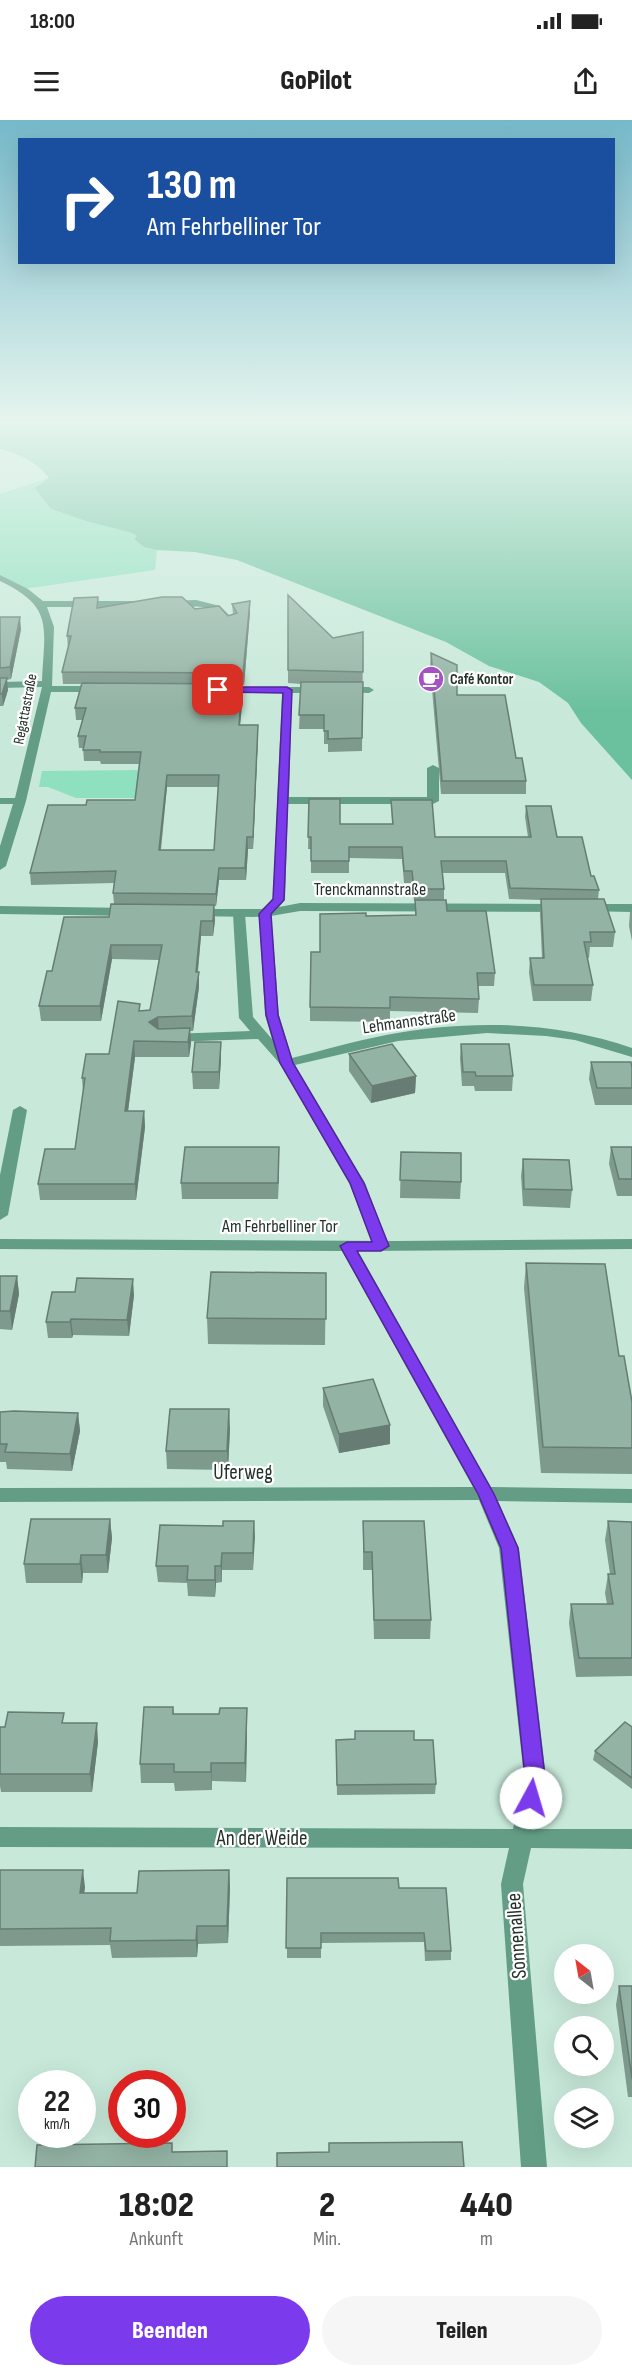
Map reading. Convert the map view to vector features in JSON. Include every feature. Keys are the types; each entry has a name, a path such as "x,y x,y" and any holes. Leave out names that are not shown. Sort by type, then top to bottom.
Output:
{"street":[{"path":"0,578 23,589 41,604 212,604 219,607 231,623"},
{"name":"Regattastraße","path":"0,866 20,801 48,687 49,618 41,604"},
{"path":"0,685 115,689"},
{"path":"207,690 369,690"},
{"path":"287,690 279,900 265,914 272,1015 287,1063"},
{"path":"282,800 433,801 434,768"},
{"path":"0,801 20,801"},
{"name":"Trenckmannstraße","path":"182,913 265,914 300,907 632,908"},
{"path":"0,910 147,912"},
{"path":"239,914 246,1018 287,1063 357,1183 381,1246"},
{"name":"Lehmannstraße","path":"287,1063 397,1037 459,1031 538,1030 603,1041 632,1053"},
{"path":"159,1038 262,1035"},
{"path":"0,1215 20,1110"},
{"name":"Am Fehrbelliner Tor","path":"0,1244 381,1246 632,1244"},
{"name":"Sonnenallee","path":"347,1246 486,1494 509,1548 535,1777 512,1884 534,2167"},
{"name":"Uferweg","path":"0,1495 632,1496"},
{"name":"An der Weide","path":"0,1837 632,1839"}],"shaded area":[{"path":"0,519 79,519 132,533 137,536 134,539 144,547 157,550 155,570 23,589 0,578"},
{"path":"79,519 632,519 632,780 581,723 568,703 539,682 489,666 446,642 237,560 195,552 144,547 134,539 137,536 132,533"},
{"path":"141,770 138,798 76,798 48,787 39,787 42,771"}],"building":[{"path":"288,595 333,638 363,632 363,672 288,670"},
{"path":"98,597 97,608 162,597 182,597 195,609 219,606 228,616 237,613 232,604 250,601 243,673 62,672 71,636 67,636 74,598"},
{"path":"0,617 20,617 10,667 0,668"},
{"path":"431,653 457,665 457,695 505,695 516,758 522,758 526,781 442,781"},
{"path":"0,678 7,678 2,694 0,694"},
{"path":"301,682 363,682 362,738 328,739 328,731 324,731 324,715 299,715"},
{"path":"82,683 242,684 239,725 258,725 253,837 247,837 245,868 219,868 216,894 113,893 116,871 30,873 48,805 86,805 87,800 135,800 141,752 83,750 86,736 78,736 86,708 75,708","holes":["167,775 219,775 214,850 159,850"]},
{"path":"309,799 340,799 340,824 393,824 391,800 432,800 435,837 531,837 526,806 551,806 557,837 582,837 591,876 594,876 599,890 510,888 506,861 441,861 444,889 414,889 412,871 404,871 402,847 349,847 349,861 311,861 311,837 308,837"},
{"path":"541,899 604,899 615,932 590,932 591,942 584,942 593,985 534,985 530,958 544,958"},
{"path":"415,900 446,900 447,911 486,911 495,973 477,973 479,999 390,997 390,1008 310,1007 311,952 320,952 320,914 416,915"},
{"path":"111,904 214,905 213,921 201,921 196,972 199,972 192,1016 158,1017 149,1022 158,1029 190,1028 188,1042 134,1041 125,1111 144,1111 135,1184 38,1184 45,1149 75,1149 86,1054 109,1054 118,1001 140,1004 139,1011 150,1010 162,945 111,945 100,1006 39,1006 47,971 52,971 64,917 109,917"},
{"path":"195,1042 221,1042 219,1072 192,1072"},
{"path":"392,1044 416,1076 372,1086 349,1054"},
{"path":"461,1044 509,1044 513,1076 476,1076 475,1072 463,1072"},
{"path":"591,1062 631,1062 632,1088 597,1088"},
{"path":"185,1147 279,1147 278,1183 181,1183"},
{"path":"611,1147 632,1147 632,1179 619,1179"},
{"path":"401,1152 461,1153 461,1182 400,1180"},
{"path":"523,1159 569,1160 572,1190 524,1189"},
{"path":"526,1263 605,1264 619,1356 624,1356 632,1402 632,1448 543,1447"},
{"path":"211,1272 326,1273 326,1319 207,1318"},
{"path":"0,1276 17,1276 10,1311 0,1311"},
{"path":"77,1278 133,1279 127,1320 71,1319 70,1322 46,1322 52,1292 75,1292"},
{"path":"373,1379 390,1425 339,1434 323,1388"},
{"path":"170,1409 229,1409 227,1451 166,1451"},
{"path":"0,1412 78,1413 70,1454 5,1452 7,1444 0,1444"},
{"path":"31,1519 110,1519 106,1555 81,1555 80,1564 24,1564"},
{"path":"223,1521 254,1521 253,1553 222,1553 221,1566 215,1566 215,1580 187,1580 188,1566 156,1566 160,1525 223,1526"},
{"path":"363,1521 424,1521 431,1620 374,1620 372,1552 364,1552"},
{"path":"608,1521 632,1522 632,1658 579,1658 571,1604 613,1604 608,1574 615,1574"},
{"path":"144,1707 173,1707 173,1714 219,1714 220,1708 247,1708 245,1763 211,1763 211,1772 174,1772 174,1764 140,1764"},
{"path":"8,1712 64,1713 62,1723 97,1723 90,1774 0,1774 0,1727 5,1727"},
{"path":"625,1722 632,1727 632,1778 595,1751"},
{"path":"355,1731 414,1731 414,1740 433,1740 436,1784 337,1785 336,1740 355,1739"},
{"path":"0,1870 83,1870 80,1893 137,1893 139,1871 229,1870 227,1926 197,1926 196,1940 110,1941 111,1928 0,1929"},
{"path":"287,1878 398,1878 399,1888 446,1888 451,1951 426,1951 424,1933 321,1933 321,1948 286,1948"},
{"path":"619,1986 632,1986 632,2079"},
{"path":"462,2142 464,2167 277,2167 277,2153 329,2152 329,2143"},
{"path":"96,2144 108,2144 108,2148 172,2148 172,2152 227,2151 227,2167 35,2167 37,2148 96,2148"}],"place":[{"name":"Café Kontor","path":"431,679"}],"route":[{"path":"218,690 287,690 279,900 265,914 272,1015 287,1063 357,1183 381,1246 347,1246 486,1494 509,1548 535,1777 531,1798"}]}
